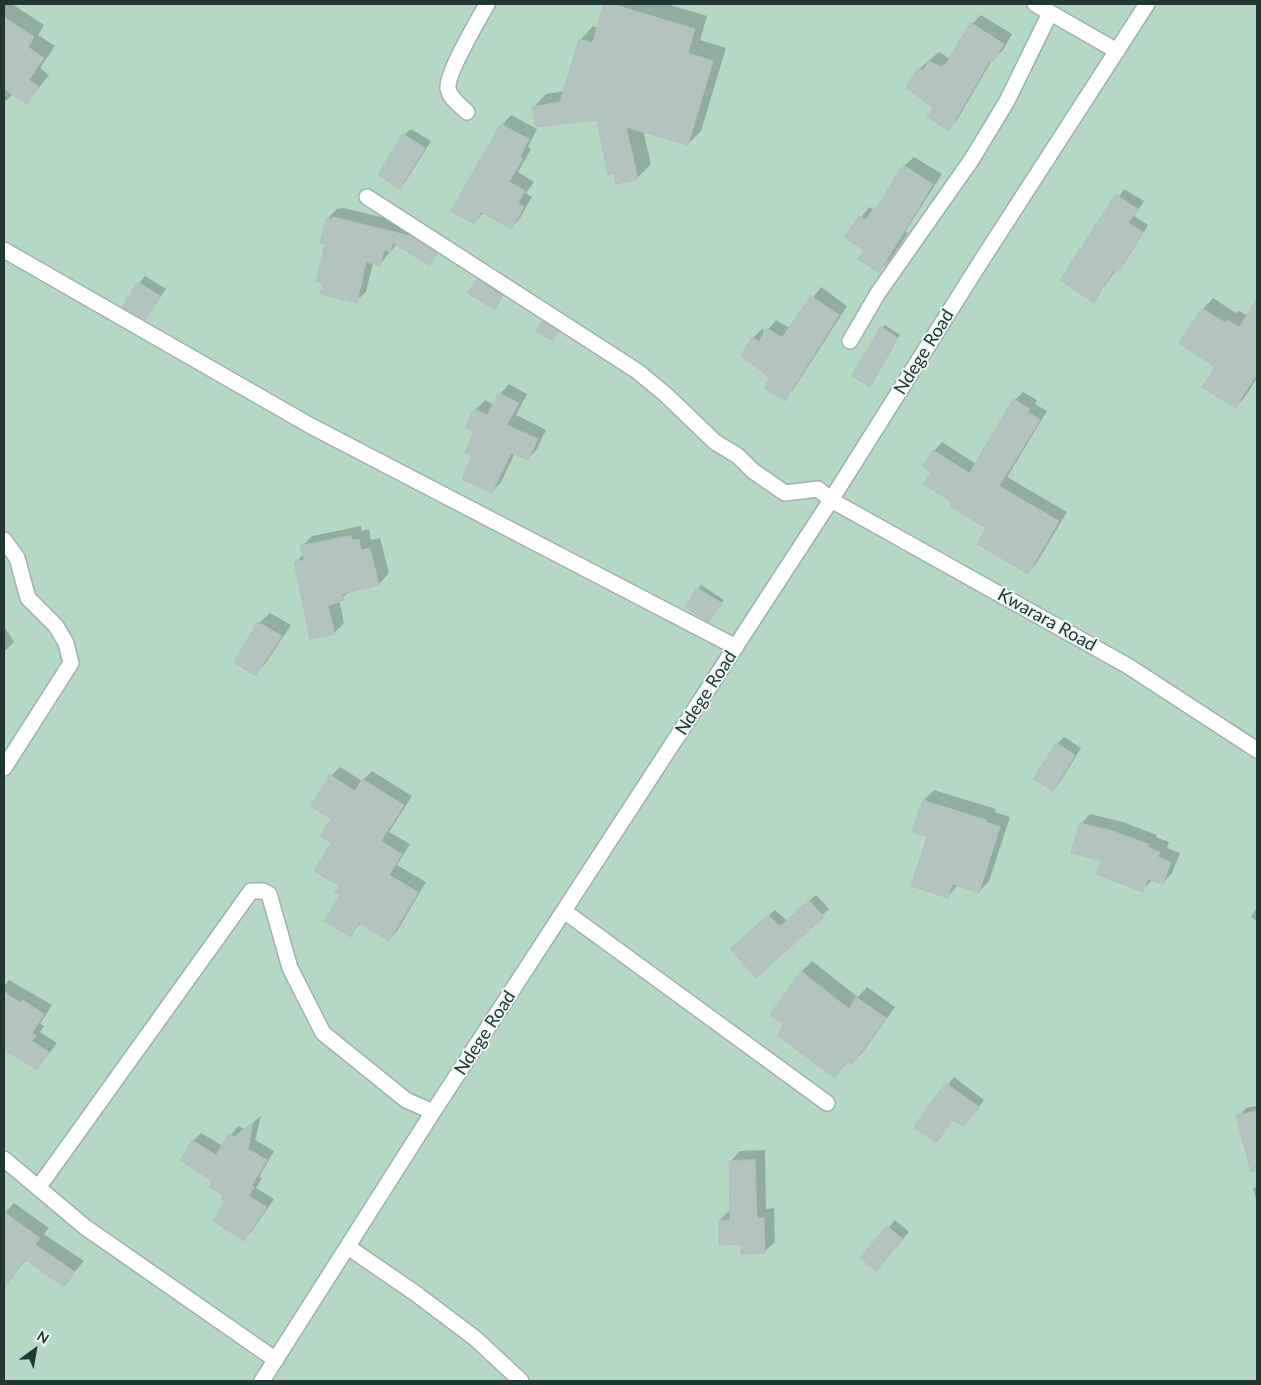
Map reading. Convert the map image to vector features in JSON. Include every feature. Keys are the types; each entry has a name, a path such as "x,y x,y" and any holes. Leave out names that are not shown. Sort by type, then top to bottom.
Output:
{"street":[{"path":"467,112 451,96 447,87 453,68 487,4"},
{"path":"1035,4 1117,51"},
{"name":"Ndege Road","path":"262,1381 433,1112 831,500 978,266 1147,4"},
{"path":"850,341 878,293 972,158 1016,84 1050,13"},
{"name":"Kwarara Road","path":"367,198 637,371 665,394 715,442 738,456 753,471 785,494 818,489 831,500 1128,666 1257,750"},
{"path":"4,250 311,426 736,647"},
{"path":"4,540 17,558 28,598 56,626 66,643 71,664 4,768"},
{"path":"38,1188 250,890 263,891 269,894 290,968 323,1033 406,1100 433,1112"},
{"path":"564,911 826,1103"},
{"path":"4,1158 85,1227 276,1360"},
{"path":"348,1247 415,1293 476,1339 521,1381"}],"green space":[{"path":"4,4 1257,4 1257,1381 4,1381"}],"building":[{"path":"604,4 612,4 695,29 688,53 713,61 688,145 626,127 638,179 616,184 614,173 608,175 597,120 536,127 532,107 560,102 579,39 592,43"},
{"path":"4,17 34,37 28,47 44,58 29,80 39,87 27,104 4,89"},
{"path":"971,23 1004,44 993,62 990,60 949,131 927,117 933,108 906,87 918,68 923,71 929,61 941,67 945,65"},
{"path":"501,124 529,139 520,157 523,158 509,182 525,191 518,203 524,207 511,229 481,212 474,224 451,211"},
{"path":"403,134 425,148 400,189 378,175"},
{"path":"903,165 933,184 879,273 858,259 864,250 844,237 859,216 866,220 874,208 876,209"},
{"path":"1116,195 1138,209 1128,223 1143,232 1118,272 1114,270 1094,303 1060,280"},
{"path":"333,217 411,236 437,253 430,266 393,243 390,252 384,250 380,266 366,262 357,303 320,294 323,283 316,282 325,244 320,243 326,218 333,219"},
{"path":"477,279 503,296 495,310 468,293"},
{"path":"138,282 160,296 145,320 122,307"},
{"path":"811,296 839,315 785,401 764,388 770,378 741,355 752,337 759,342 766,328 782,337"},
{"path":"1257,299 1257,374 1235,408 1202,387 1215,367 1179,343 1202,308 1226,323 1228,320 1239,327"},
{"path":"542,321 558,331 553,341 536,331"},
{"path":"881,327 898,338 870,387 852,376"},
{"path":"499,393 519,403 507,425 538,439 528,460 511,453 492,493 462,479 472,456 465,453 474,432 465,428 474,409 487,415"},
{"path":"1014,399 1030,409 1028,412 1040,420 999,486 1059,521 1028,574 977,544 986,528 950,506 952,502 923,484 931,472 922,466 933,450 969,473"},
{"path":"351,536 352,540 359,539 361,550 370,548 379,585 342,594 344,600 328,606 335,634 310,639 294,562 304,560 300,546"},
{"path":"697,588 722,603 709,622 685,607"},
{"path":"258,622 282,636 255,676 234,662"},
{"path":"1056,743 1075,755 1053,791 1034,779"},
{"path":"330,775 355,791 362,779 404,805 381,841 402,854 389,875 418,892 389,941 359,923 351,937 324,921 340,895 335,892 339,886 314,871 331,843 320,836 331,819 311,806"},
{"path":"923,800 986,820 986,822 1000,827 979,893 952,884 948,898 911,886 927,837 912,832"},
{"path":"1080,823 1113,831 1148,844 1148,847 1160,852 1158,857 1171,862 1163,884 1148,879 1143,892 1096,874 1102,861 1071,853"},
{"path":"809,900 824,917 756,978 730,949 768,915 780,926"},
{"path":"801,971 849,1009 856,997 886,1018 852,1065 847,1061 835,1078 777,1035 784,1025 770,1015"},
{"path":"4,992 21,1003 23,1000 44,1014 32,1033 36,1036 32,1041 49,1052 37,1070 4,1049"},
{"path":"946,1083 979,1107 963,1127 953,1120 936,1143 914,1127"},
{"path":"1257,1111 1257,1171 1251,1172 1236,1116"},
{"path":"253,1122 248,1149 267,1160 252,1185 254,1187 249,1196 267,1207 244,1241 213,1221 225,1201 221,1199 223,1195 209,1187 212,1181 180,1160 192,1140 216,1155 229,1133 234,1137"},
{"path":"755,1160 757,1218 764,1218 765,1253 741,1254 741,1244 719,1245 719,1220 730,1220 729,1161"},
{"path":"4,1212 40,1238 35,1244 75,1272 64,1287 25,1259 4,1289"},
{"path":"887,1226 903,1239 876,1271 860,1258"}]}
